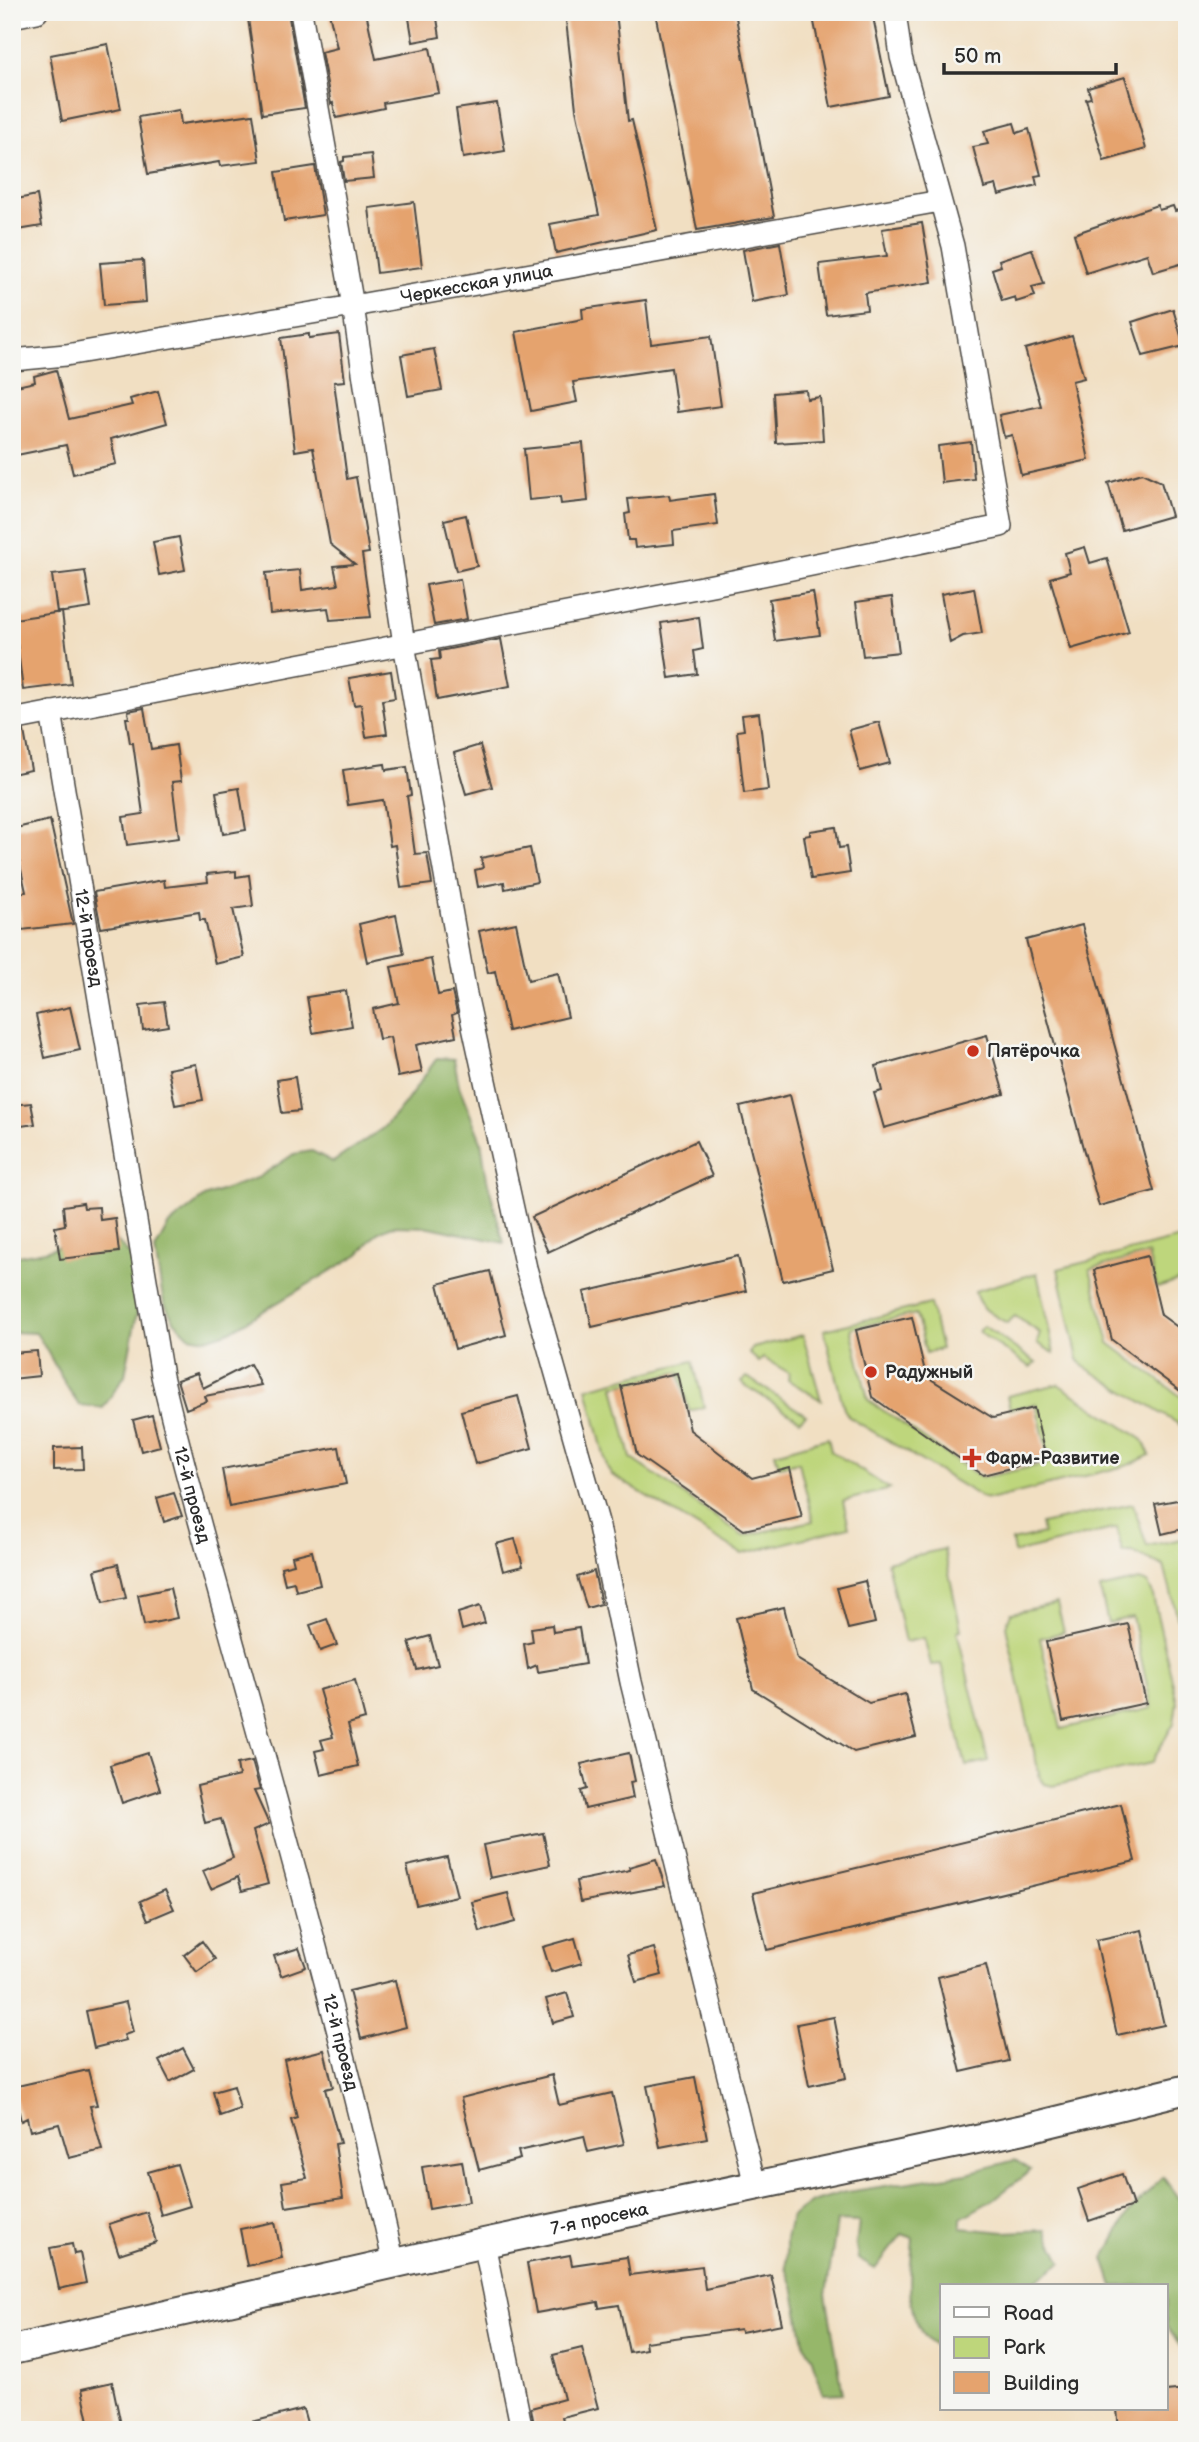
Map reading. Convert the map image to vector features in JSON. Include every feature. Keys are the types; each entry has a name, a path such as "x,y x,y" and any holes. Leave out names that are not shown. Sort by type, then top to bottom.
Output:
{"street":[{"path":"12,17 37,12"},
{"path":"301,12 353,306 404,644 466,994 523,1256 598,1522 631,1682 755,2185"},
{"path":"12,720 1001,526 953,246 901,57 895,12"},
{"name":"Черкесская улица","path":"12,360 66,355 353,306 940,201"},
{"name":"12-й проезд","path":"51,712 162,1376 186,1477 268,1770 367,2144 394,2264"},
{"name":"7-я просека","path":"12,2350 484,2243 1024,2129 1187,2089"},
{"path":"484,2243 522,2430"}],"green space":[{"path":"437,1058 454,1059 459,1086 481,1141 487,1179 504,1243 430,1227 392,1226 377,1233 359,1254 230,1331 206,1339 189,1336 174,1321 164,1303 155,1250 168,1226 204,1197 259,1177 294,1154 312,1151 333,1162 383,1128 403,1106"},
{"path":"106,1228 134,1260 140,1297 125,1375 103,1408 79,1405 36,1333 12,1332 12,1257 45,1251"},
{"path":"1176,1239 1187,1244 1187,1275 1182,1280 1157,1288 1148,1254 1090,1269 1109,1343 1187,1401 1187,1429 1083,1366 1078,1359 1058,1269"},
{"path":"1037,1273 1054,1353 1037,1343 1040,1333 1015,1316 1007,1323 987,1310 979,1302 975,1291"},
{"path":"930,1304 941,1349 926,1353 916,1314 851,1328 868,1400 981,1478 1050,1463 1036,1404 1010,1409 1007,1396 1058,1384 1143,1440 1150,1455 1129,1465 993,1499 983,1498 849,1417 844,1409 824,1330"},
{"path":"984,1326 1036,1363 1030,1367 983,1335 979,1331"},
{"path":"803,1335 821,1400 788,1380 789,1373 763,1358 759,1362 749,1353 753,1348"},
{"path":"693,1361 704,1407 689,1411 679,1372 614,1386 631,1458 743,1536 813,1521 799,1462 779,1466 775,1453 828,1438 831,1451 890,1489 843,1501 849,1527 742,1554 612,1475 607,1467 587,1388"},
{"path":"747,1377 806,1415 800,1420 746,1386 742,1382"},
{"path":"1133,1504 1147,1546 1187,1538 1187,1653 1164,1566 1131,1552 1122,1552 1117,1528 1014,1553 1012,1541 1043,1534 1041,1524"},
{"path":"944,1549 961,1630 957,1631 988,1761 966,1766 941,1664 931,1665 924,1638 905,1642 887,1562"},
{"path":"1139,1580 1148,1583 1152,1592 1177,1702 1174,1723 1151,1763 1053,1786 1045,1784 1040,1778 1006,1626 1011,1613 1057,1603 1064,1632 1040,1638 1061,1729 1152,1708 1132,1617 1108,1623 1100,1589"},
{"path":"1015,2160 1031,2170 994,2199 961,2218 961,2228 1005,2232 1046,2230 1062,2262 1031,2284 940,2284 940,2349 929,2341 914,2316 910,2285 913,2238 902,2234 875,2269 858,2259 856,2245 859,2222 837,2221 826,2295 843,2393 823,2394 813,2359 804,2343 793,2286 786,2268 786,2239 791,2217 812,2202 841,2193 967,2173"},
{"path":"1163,2177 1187,2210 1187,2356 1168,2329 1168,2284 1112,2284 1104,2259 1129,2212"}],"building":[{"path":"247,12 288,12 305,108 262,114"},
{"path":"329,12 366,12 376,59 430,48 439,93 383,103 384,108 336,118 321,52 337,48"},
{"path":"408,12 436,12 440,37 413,42"},
{"path":"565,12 616,12 628,121 632,120 657,230 556,253 550,224 599,215 576,109"},
{"path":"655,12 735,12 774,217 697,230"},
{"path":"812,12 872,12 889,96 831,107"},
{"path":"108,44 121,109 62,121 50,55"},
{"path":"1125,77 1146,149 1104,161 1086,99 1091,98 1088,88"},
{"path":"497,103 505,151 463,158 456,109"},
{"path":"179,110 181,124 253,114 260,161 220,166 219,162 148,174 138,117"},
{"path":"1014,123 1017,133 1029,129 1041,175 1035,176 1037,185 999,195 996,185 984,188 973,147 988,144 984,131"},
{"path":"371,154 374,178 344,181 341,162 344,157"},
{"path":"315,166 323,215 284,221 276,172"},
{"path":"37,195 42,226 18,230 12,200"},
{"path":"414,202 422,267 377,273 369,208"},
{"path":"1157,205 1159,210 1173,206 1175,211 1183,209 1187,221 1187,262 1153,272 1147,254 1086,273 1074,234"},
{"path":"922,223 932,282 865,293 867,310 826,315 819,264 887,256 882,229"},
{"path":"780,243 789,295 752,302 743,250"},
{"path":"1032,249 1044,284 1032,287 1035,296 1016,302 1015,297 1002,301 992,269 1001,266 999,260"},
{"path":"143,260 146,302 104,305 100,263"},
{"path":"646,300 651,344 711,336 721,406 677,412 671,368 573,382 577,402 531,411 516,332 583,319 582,309"},
{"path":"1173,309 1184,346 1143,356 1132,322"},
{"path":"309,334 309,338 339,334 345,381 334,382 347,479 356,477 369,553 362,554 371,617 330,620 328,608 270,614 266,573 300,570 302,590 338,585 334,566 355,564 330,544 313,448 295,451 281,338"},
{"path":"1072,336 1084,378 1072,381 1089,460 1021,475 1012,435 1004,437 999,415 1041,406 1025,349"},
{"path":"434,349 442,390 408,396 401,355"},
{"path":"56,370 69,419 132,405 130,399 158,391 167,423 111,439 116,464 73,474 66,445 12,456 12,387 35,382 34,376"},
{"path":"806,390 807,399 820,397 823,440 776,443 773,393"},
{"path":"971,442 974,479 942,483 938,446"},
{"path":"583,443 588,501 561,504 560,497 529,500 524,449"},
{"path":"1142,473 1161,482 1171,516 1122,530 1108,483"},
{"path":"714,494 718,525 673,531 674,544 635,548 634,540 628,540 625,514 630,513 628,499 669,495 670,500"},
{"path":"466,515 477,566 456,571 444,520"},
{"path":"179,537 185,570 159,575 153,542"},
{"path":"1085,547 1090,563 1107,558 1129,632 1071,649 1050,578 1070,572 1065,553"},
{"path":"85,571 91,608 57,613 52,575"},
{"path":"460,579 467,619 434,625 426,585"},
{"path":"974,588 982,633 963,636 950,643 941,594"},
{"path":"813,592 820,635 775,641 769,599"},
{"path":"892,597 899,652 863,656 856,602"},
{"path":"62,612 71,684 23,690 14,619"},
{"path":"699,617 703,649 694,651 697,674 669,678 661,623"},
{"path":"501,639 510,686 437,700 431,660 440,659 439,651"},
{"path":"391,671 395,698 382,700 387,734 366,737 361,704 354,705 349,678"},
{"path":"144,708 151,749 176,745 181,781 172,782 179,838 127,845 123,817 143,814 133,743 130,743 126,718 129,718 128,711"},
{"path":"759,713 768,790 744,793 737,731 744,730 742,715"},
{"path":"879,722 890,763 860,771 849,730"},
{"path":"24,731 31,770 12,774 12,733"},
{"path":"480,745 492,787 466,794 454,753"},
{"path":"385,764 386,770 407,767 411,795 407,796 415,854 427,853 432,884 401,888 395,845 390,846 383,800 348,805 343,770"},
{"path":"239,788 246,830 223,834 216,792"},
{"path":"50,820 73,924 22,930 18,893 26,892 12,829"},
{"path":"836,827 839,848 846,847 850,873 811,879 804,836 810,835 810,831"},
{"path":"530,848 537,882 505,889 504,882 478,887 475,870 483,868 481,858"},
{"path":"236,871 236,877 249,875 253,906 233,909 244,957 215,964 205,920 200,920 199,912 101,928 94,892 164,880 165,887 208,882 207,874"},
{"path":"396,915 404,954 367,962 359,924"},
{"path":"516,923 528,980 558,973 568,1017 508,1031 495,971 488,973 479,931"},
{"path":"1082,925 1154,1191 1099,1206 1026,940"},
{"path":"431,959 438,995 452,992 457,1013 452,1015 456,1036 416,1045 422,1072 398,1077 390,1037 379,1039 373,1009 399,1003 391,967"},
{"path":"346,991 352,1026 313,1033 307,997"},
{"path":"164,1002 168,1026 143,1030 140,1005"},
{"path":"70,1007 80,1050 45,1058 36,1015"},
{"path":"987,1035 1004,1094 884,1128 874,1093 882,1091 876,1066"},
{"path":"196,1064 203,1100 175,1105 168,1069"},
{"path":"295,1077 300,1111 282,1113 277,1080"},
{"path":"790,1095 833,1269 783,1281 740,1107"},
{"path":"31,1103 35,1124 14,1127 12,1105"},
{"path":"696,1141 712,1176 548,1252 532,1217"},
{"path":"83,1203 84,1208 99,1207 100,1220 115,1218 119,1252 60,1259 55,1227 65,1225 63,1206"},
{"path":"738,1256 746,1291 592,1327 584,1292"},
{"path":"1147,1256 1161,1315 1187,1334 1187,1396 1112,1340 1094,1270"},
{"path":"490,1271 506,1335 455,1349 438,1284"},
{"path":"912,1317 926,1376 993,1418 1034,1408 1046,1459 983,1475 872,1397 856,1330"},
{"path":"37,1351 39,1376 12,1379 12,1353"},
{"path":"250,1364 261,1385 205,1396 207,1401 186,1409 177,1380 197,1373 203,1388"},
{"path":"677,1373 690,1430 752,1478 790,1468 802,1517 744,1530 637,1455 621,1386"},
{"path":"518,1396 532,1448 475,1464 461,1411"},
{"path":"152,1415 160,1446 141,1451 133,1420"},
{"path":"82,1447 83,1469 54,1470 54,1448"},
{"path":"339,1447 346,1484 229,1507 222,1469"},
{"path":"174,1493 182,1516 164,1522 157,1498"},
{"path":"1183,1499 1187,1528 1162,1534 1155,1504"},
{"path":"515,1539 523,1566 503,1571 496,1544"},
{"path":"312,1551 320,1585 296,1591 294,1582 285,1584 281,1567 294,1564 292,1556"},
{"path":"118,1564 126,1598 103,1603 95,1570"},
{"path":"594,1571 601,1604 587,1608 577,1577"},
{"path":"865,1581 875,1623 848,1629 837,1588"},
{"path":"170,1588 177,1618 144,1625 138,1595"},
{"path":"480,1606 485,1623 462,1630 458,1613"},
{"path":"784,1607 797,1659 869,1703 905,1694 916,1737 854,1752 753,1689 736,1618"},
{"path":"327,1619 337,1645 320,1651 310,1625"},
{"path":"1128,1624 1146,1703 1063,1721 1046,1642"},
{"path":"552,1625 553,1632 579,1628 585,1664 538,1672 537,1665 528,1669 524,1644 533,1642 531,1628"},
{"path":"430,1636 438,1665 417,1670 409,1642"},
{"path":"355,1680 365,1719 348,1724 358,1766 321,1775 315,1751 324,1749 321,1740 333,1737 319,1690"},
{"path":"148,1753 160,1790 122,1803 110,1765"},
{"path":"629,1753 635,1781 630,1782 633,1798 585,1809 581,1791 587,1789 581,1764"},
{"path":"252,1761 260,1790 254,1791 269,1824 253,1831 268,1884 242,1891 238,1877 211,1889 203,1871 233,1858 221,1819 205,1823 197,1786 239,1776 237,1764"},
{"path":"1121,1804 1135,1861 767,1950 753,1893"},
{"path":"543,1833 550,1865 490,1878 483,1845"},
{"path":"447,1857 457,1896 416,1905 407,1866"},
{"path":"656,1859 665,1886 580,1902 576,1881 630,1870 629,1867"},
{"path":"165,1890 174,1909 148,1920 140,1901"},
{"path":"508,1893 515,1922 480,1932 472,1902"},
{"path":"1142,1930 1164,2025 1117,2035 1096,1940"},
{"path":"575,1938 582,1963 551,1972 543,1947"},
{"path":"202,1941 215,1959 197,1972 184,1955"},
{"path":"299,1948 306,1967 281,1976 274,1956"},
{"path":"654,1948 662,1975 636,1982 628,1955"},
{"path":"986,1965 1009,2061 961,2072 938,1977"},
{"path":"395,1980 406,2027 361,2039 349,1991"},
{"path":"567,1993 574,2017 553,2023 546,1999"},
{"path":"126,2002 133,2032 124,2035 126,2040 94,2048 86,2011"},
{"path":"834,2017 846,2078 809,2086 797,2024"},
{"path":"183,2048 194,2069 170,2082 159,2061"},
{"path":"324,2050 333,2087 325,2089 340,2143 335,2144 343,2198 286,2207 282,2182 307,2178 291,2120 297,2118 284,2060"},
{"path":"88,2070 97,2105 90,2106 102,2150 69,2158 59,2124 30,2131 27,2118 21,2121 13,2087"},
{"path":"552,2075 559,2105 612,2093 624,2144 588,2152 584,2136 518,2151 520,2159 479,2170 461,2098"},
{"path":"695,2077 707,2138 660,2147 647,2086"},
{"path":"234,2086 240,2109 220,2116 213,2092"},
{"path":"462,2161 469,2202 429,2209 422,2167"},
{"path":"177,2164 190,2206 161,2215 148,2172"},
{"path":"1122,2174 1133,2206 1089,2221 1078,2189"},
{"path":"147,2212 156,2242 119,2254 109,2224"},
{"path":"275,2222 282,2258 247,2266 240,2229"},
{"path":"72,2244 74,2254 80,2253 86,2283 59,2289 50,2248"},
{"path":"570,2255 572,2265 627,2257 630,2275 702,2266 705,2289 771,2275 782,2324 741,2332 740,2329 645,2342 646,2349 629,2352 619,2305 599,2308 598,2302 536,2313 527,2263"},
{"path":"582,2348 598,2408 562,2417 564,2423 535,2430 531,2408 564,2399 553,2355"},
{"path":"112,2382 121,2425 91,2430 82,2389"},
{"path":"1187,2389 1187,2430 1119,2430 1117,2410 1168,2410 1168,2391"},
{"path":"303,2409 309,2430 249,2430 248,2423"}],"place":[{"name":"Пятёрочка","path":"973,1051"},
{"name":"Радужный","path":"871,1372"},
{"name":"Фарм-Развитие","path":"972,1458"}]}
